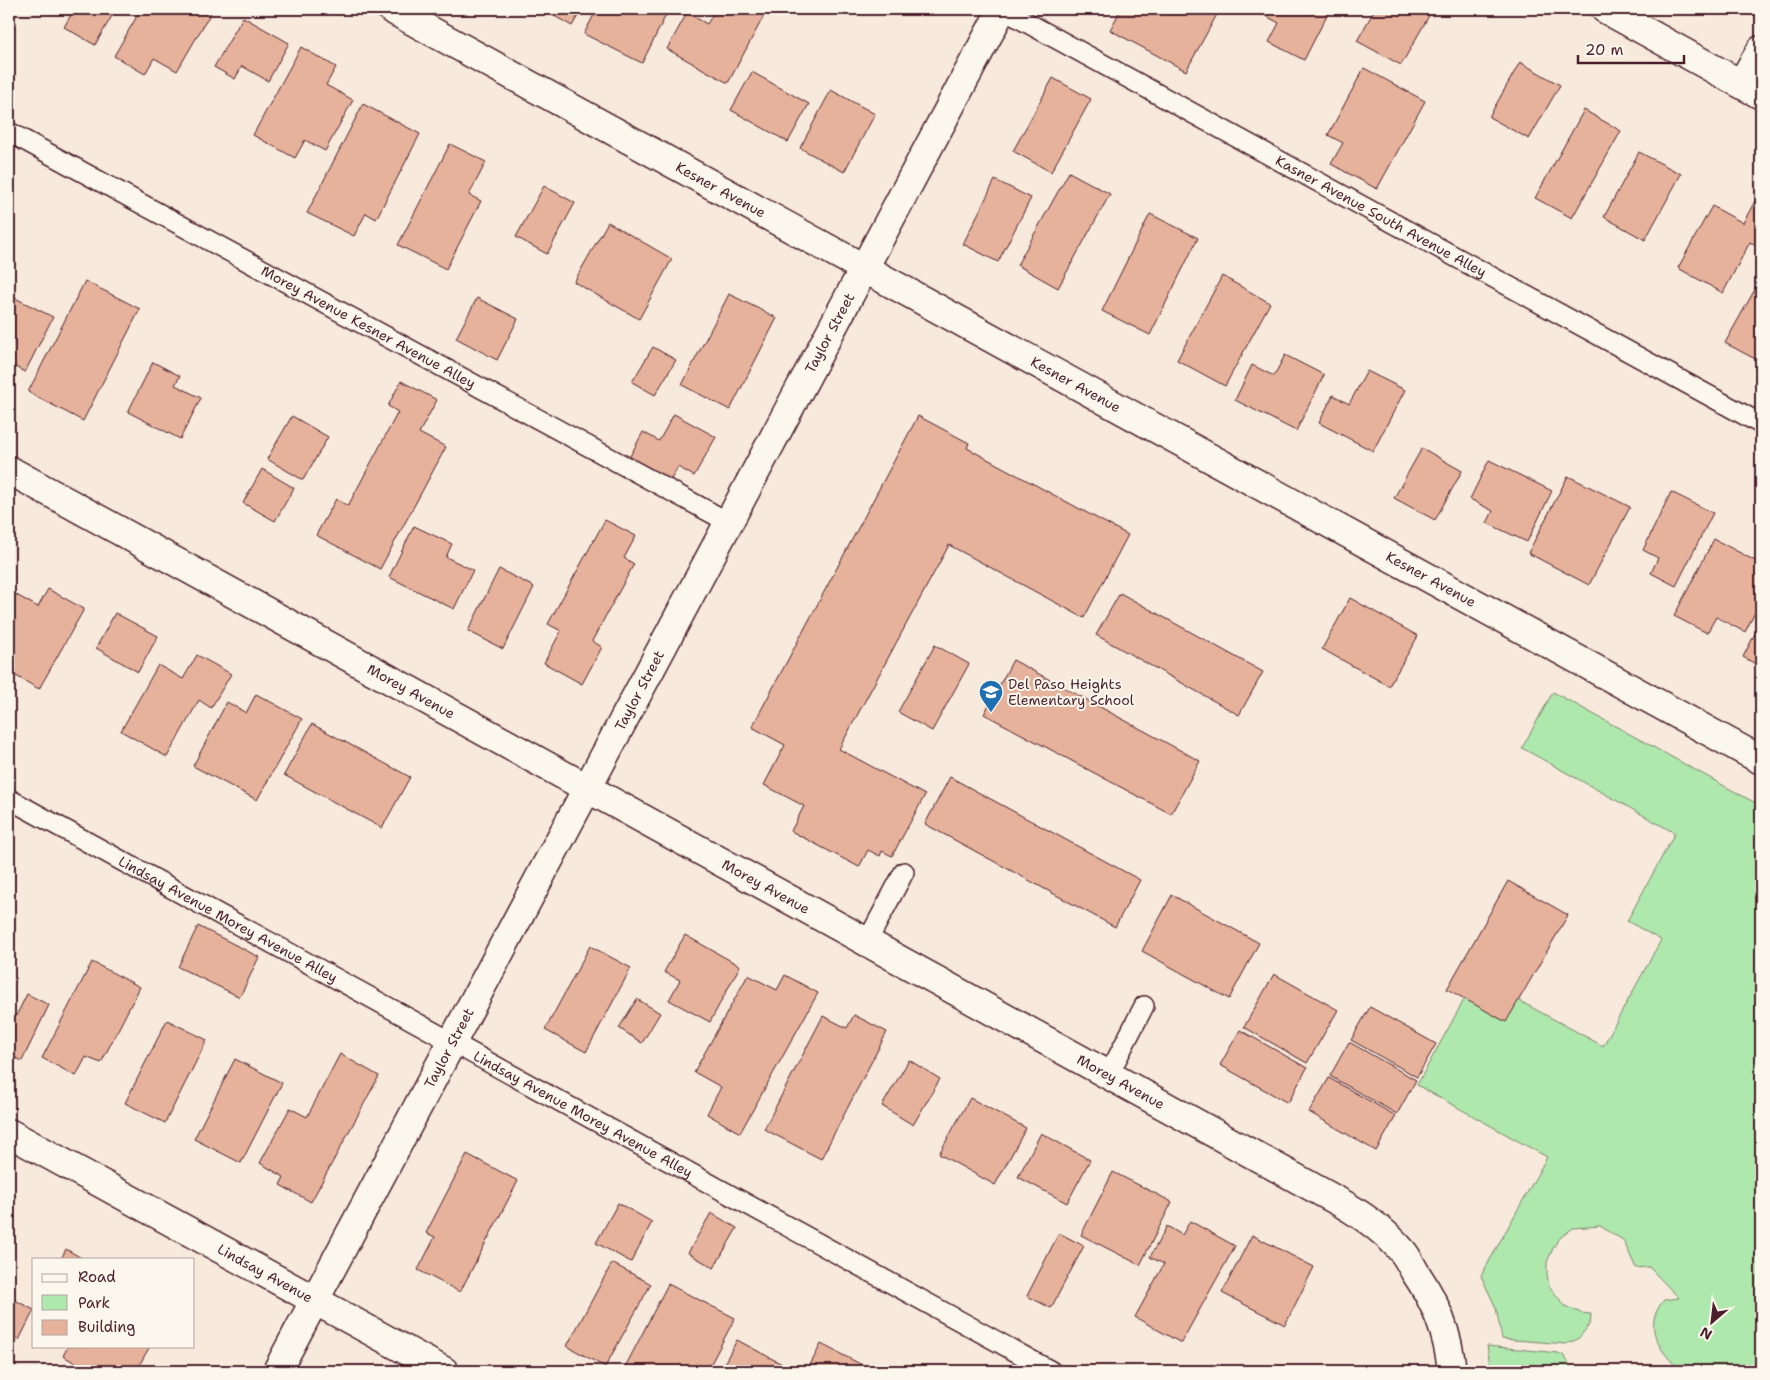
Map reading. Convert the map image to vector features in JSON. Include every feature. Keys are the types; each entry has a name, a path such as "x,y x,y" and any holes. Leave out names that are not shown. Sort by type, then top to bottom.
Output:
{"street":[{"name":"Kesner Avenue","path":"391,9 1761,760"},
{"name":"Taylor Street","path":"277,1371 1002,9"},
{"path":"1605,9 1751,89 1761,50"},
{"name":"Morey Avenue","path":"9,470 1344,1204 1366,1218 1403,1252 1430,1295 1448,1344 1452,1370"},
{"name":"Lindsay Avenue","path":"9,1133 444,1371"}],"lane":[{"name":"Kasner Avenue South Avenue Alley","path":"1002,9 1761,424"},
{"name":"Morey Avenue Kesner Avenue Alley","path":"9,132 728,522"},
{"name":"Lindsay Avenue Morey Avenue Alley","path":"9,799 1051,1371"},
{"path":"867,942 904,872"},
{"path":"1109,1074 1144,1006"}],"green space":[{"path":"1553,692 1761,806 1761,1371 1681,1371 1660,1347 1654,1329 1657,1310 1664,1300 1679,1298 1649,1267 1636,1268 1623,1240 1600,1226 1573,1228 1561,1237 1554,1246 1547,1262 1549,1286 1565,1306 1581,1313 1591,1314 1590,1324 1578,1339 1566,1344 1502,1339 1496,1308 1481,1276 1547,1157 1417,1085 1465,998 1518,1000 1603,1046 1661,940 1627,921 1675,833 1522,748"},
{"path":"1487,1346 1558,1353 1563,1355 1569,1363 1569,1371 1491,1371"}],"building":[{"path":"59,9 116,9 95,45 64,27 71,15"},
{"path":"141,9 213,9 177,71 154,58 145,74 114,56"},
{"path":"542,9 582,9 572,26"},
{"path":"597,9 669,9 642,63 584,34"},
{"path":"716,9 760,9 766,12 728,83 667,49 687,13 707,24"},
{"path":"1121,9 1220,9 1186,71 1110,30"},
{"path":"1253,9 1330,9 1304,60 1269,42 1279,23"},
{"path":"1375,9 1420,9 1430,14 1401,65 1357,41"},
{"path":"243,17 289,43 268,81 242,66 235,79 214,67"},
{"path":"301,47 336,67 326,85 353,100 325,151 305,140 295,158 253,135"},
{"path":"1520,62 1560,85 1529,139 1489,117"},
{"path":"1364,68 1425,101 1377,189 1331,164 1343,143 1328,135"},
{"path":"752,72 809,104 788,142 731,110"},
{"path":"1053,78 1091,99 1051,172 1013,151"},
{"path":"831,90 875,114 844,172 800,148"},
{"path":"363,104 420,134 376,219 366,213 354,236 307,213"},
{"path":"1584,110 1621,131 1572,218 1535,198"},
{"path":"450,144 486,162 469,195 481,201 446,269 398,245"},
{"path":"1639,152 1681,174 1645,240 1604,217"},
{"path":"1069,172 1110,194 1058,288 1017,265"},
{"path":"995,180 1031,198 998,262 963,244"},
{"path":"544,186 575,203 547,254 516,237"},
{"path":"1760,192 1761,248 1750,242 1723,293 1678,268 1712,206 1743,223"},
{"path":"1150,214 1198,238 1150,335 1102,311"},
{"path":"608,222 672,259 639,319 574,282"},
{"path":"1222,276 1270,303 1225,386 1177,360"},
{"path":"85,281 140,309 83,421 28,392"},
{"path":"1758,284 1761,286 1761,326 1756,335 1761,338 1761,358 1759,361 1725,343"},
{"path":"729,294 777,318 730,410 682,385"},
{"path":"9,295 53,317 25,372 9,364"},
{"path":"477,298 518,319 497,360 456,338"},
{"path":"653,347 676,360 655,395 632,382"},
{"path":"1285,355 1324,375 1296,431 1235,400 1252,365 1274,376"},
{"path":"153,362 180,376 175,385 201,398 180,439 128,412"},
{"path":"1367,371 1405,390 1373,451 1319,423 1333,395 1349,404"},
{"path":"401,381 437,400 419,433 446,447 380,569 316,535 336,499 348,506 398,412 388,406"},
{"path":"674,414 716,437 694,476 678,467 670,481 629,458 643,432 659,441"},
{"path":"292,416 328,437 303,480 267,459"},
{"path":"918,416 969,443 967,448 1128,535 1084,618 949,545 839,749 925,795 892,856 882,851 880,856 868,850 859,867 791,831 804,806 764,785 785,745 752,727"},
{"path":"1422,448 1462,471 1435,520 1394,498"},
{"path":"1489,460 1552,491 1527,542 1487,523 1493,511 1470,499"},
{"path":"262,469 294,488 275,521 243,503"},
{"path":"1568,476 1630,507 1589,585 1528,553"},
{"path":"1671,492 1713,513 1676,586 1651,573 1658,558 1643,550"},
{"path":"605,520 636,536 624,558 634,564 592,641 602,647 582,684 544,663 561,631 548,624"},
{"path":"414,526 452,544 446,557 473,570 454,609 389,577"},
{"path":"1714,539 1761,564 1761,601 1745,632 1716,617 1707,633 1674,616"},
{"path":"499,569 534,587 503,649 468,631"},
{"path":"48,589 84,609 39,689 9,672 9,596 11,592 38,607"},
{"path":"1120,593 1263,672 1239,715 1096,635"},
{"path":"1350,598 1418,636 1389,686 1322,649"},
{"path":"115,613 158,636 138,672 96,648"},
{"path":"1761,622 1761,667 1743,657"},
{"path":"935,645 969,664 932,731 898,712"},
{"path":"197,655 231,674 211,708 199,700 167,757 121,731 158,665 183,679"},
{"path":"1013,660 1200,761 1171,814 984,714"},
{"path":"256,694 302,719 257,800 193,766 227,702 246,713"},
{"path":"312,724 410,777 382,828 284,775"},
{"path":"950,777 1140,880 1115,927 925,824"},
{"path":"1508,881 1568,915 1506,1022 1447,989"},
{"path":"1172,895 1259,943 1229,999 1142,951"},
{"path":"198,926 259,957 240,997 178,967"},
{"path":"685,935 740,966 710,1022 669,1000 680,980 664,972"},
{"path":"590,946 631,968 586,1052 545,1030"},
{"path":"92,962 140,987 101,1063 86,1057 76,1076 42,1058"},
{"path":"1274,974 1338,1010 1307,1063 1244,1027"},
{"path":"748,975 777,990 785,975 818,993 740,1133 707,1114 721,1087 694,1072"},
{"path":"27,994 49,1005 22,1061 9,1055 9,1012 16,1016"},
{"path":"637,999 660,1013 642,1043 619,1028"},
{"path":"1370,1007 1436,1044 1417,1077 1351,1040"},
{"path":"854,1015 887,1032 821,1159 764,1129 823,1016 847,1028"},
{"path":"167,1020 207,1040 165,1123 125,1103"},
{"path":"1240,1030 1307,1068 1288,1103 1220,1065"},
{"path":"1349,1042 1416,1080 1397,1114 1330,1076"},
{"path":"340,1054 379,1076 311,1202 280,1185 284,1177 260,1163 290,1108 307,1117"},
{"path":"235,1059 282,1083 241,1163 194,1139"},
{"path":"909,1060 940,1079 913,1125 882,1106"},
{"path":"1329,1078 1396,1116 1376,1151 1309,1112"},
{"path":"970,1098 1026,1128 995,1185 939,1154"},
{"path":"1041,1133 1090,1160 1067,1203 1018,1177"},
{"path":"467,1154 518,1181 460,1292 418,1270 435,1237 426,1233"},
{"path":"1113,1172 1172,1202 1140,1265 1081,1235"},
{"path":"618,1203 652,1222 631,1262 596,1243"},
{"path":"711,1213 737,1228 714,1268 688,1253"},
{"path":"1190,1221 1235,1246 1181,1343 1135,1317 1164,1264 1150,1257 1167,1226 1182,1235"},
{"path":"1059,1233 1084,1246 1051,1308 1027,1296"},
{"path":"1252,1235 1314,1267 1285,1325 1222,1293"},
{"path":"66,1249 81,1258 62,1258"},
{"path":"612,1263 651,1284 605,1367 567,1346"},
{"path":"668,1284 735,1318 707,1371 623,1371"},
{"path":"9,1297 32,1309 32,1314 19,1340 9,1335"},
{"path":"737,1340 795,1371 720,1371"},
{"path":"821,1344 874,1371 807,1371"},
{"path":"67,1348 149,1348 136,1371 90,1371 63,1356"}],"place":[{"name":"Del Paso Heights Elementary School","path":"991,713"}]}
